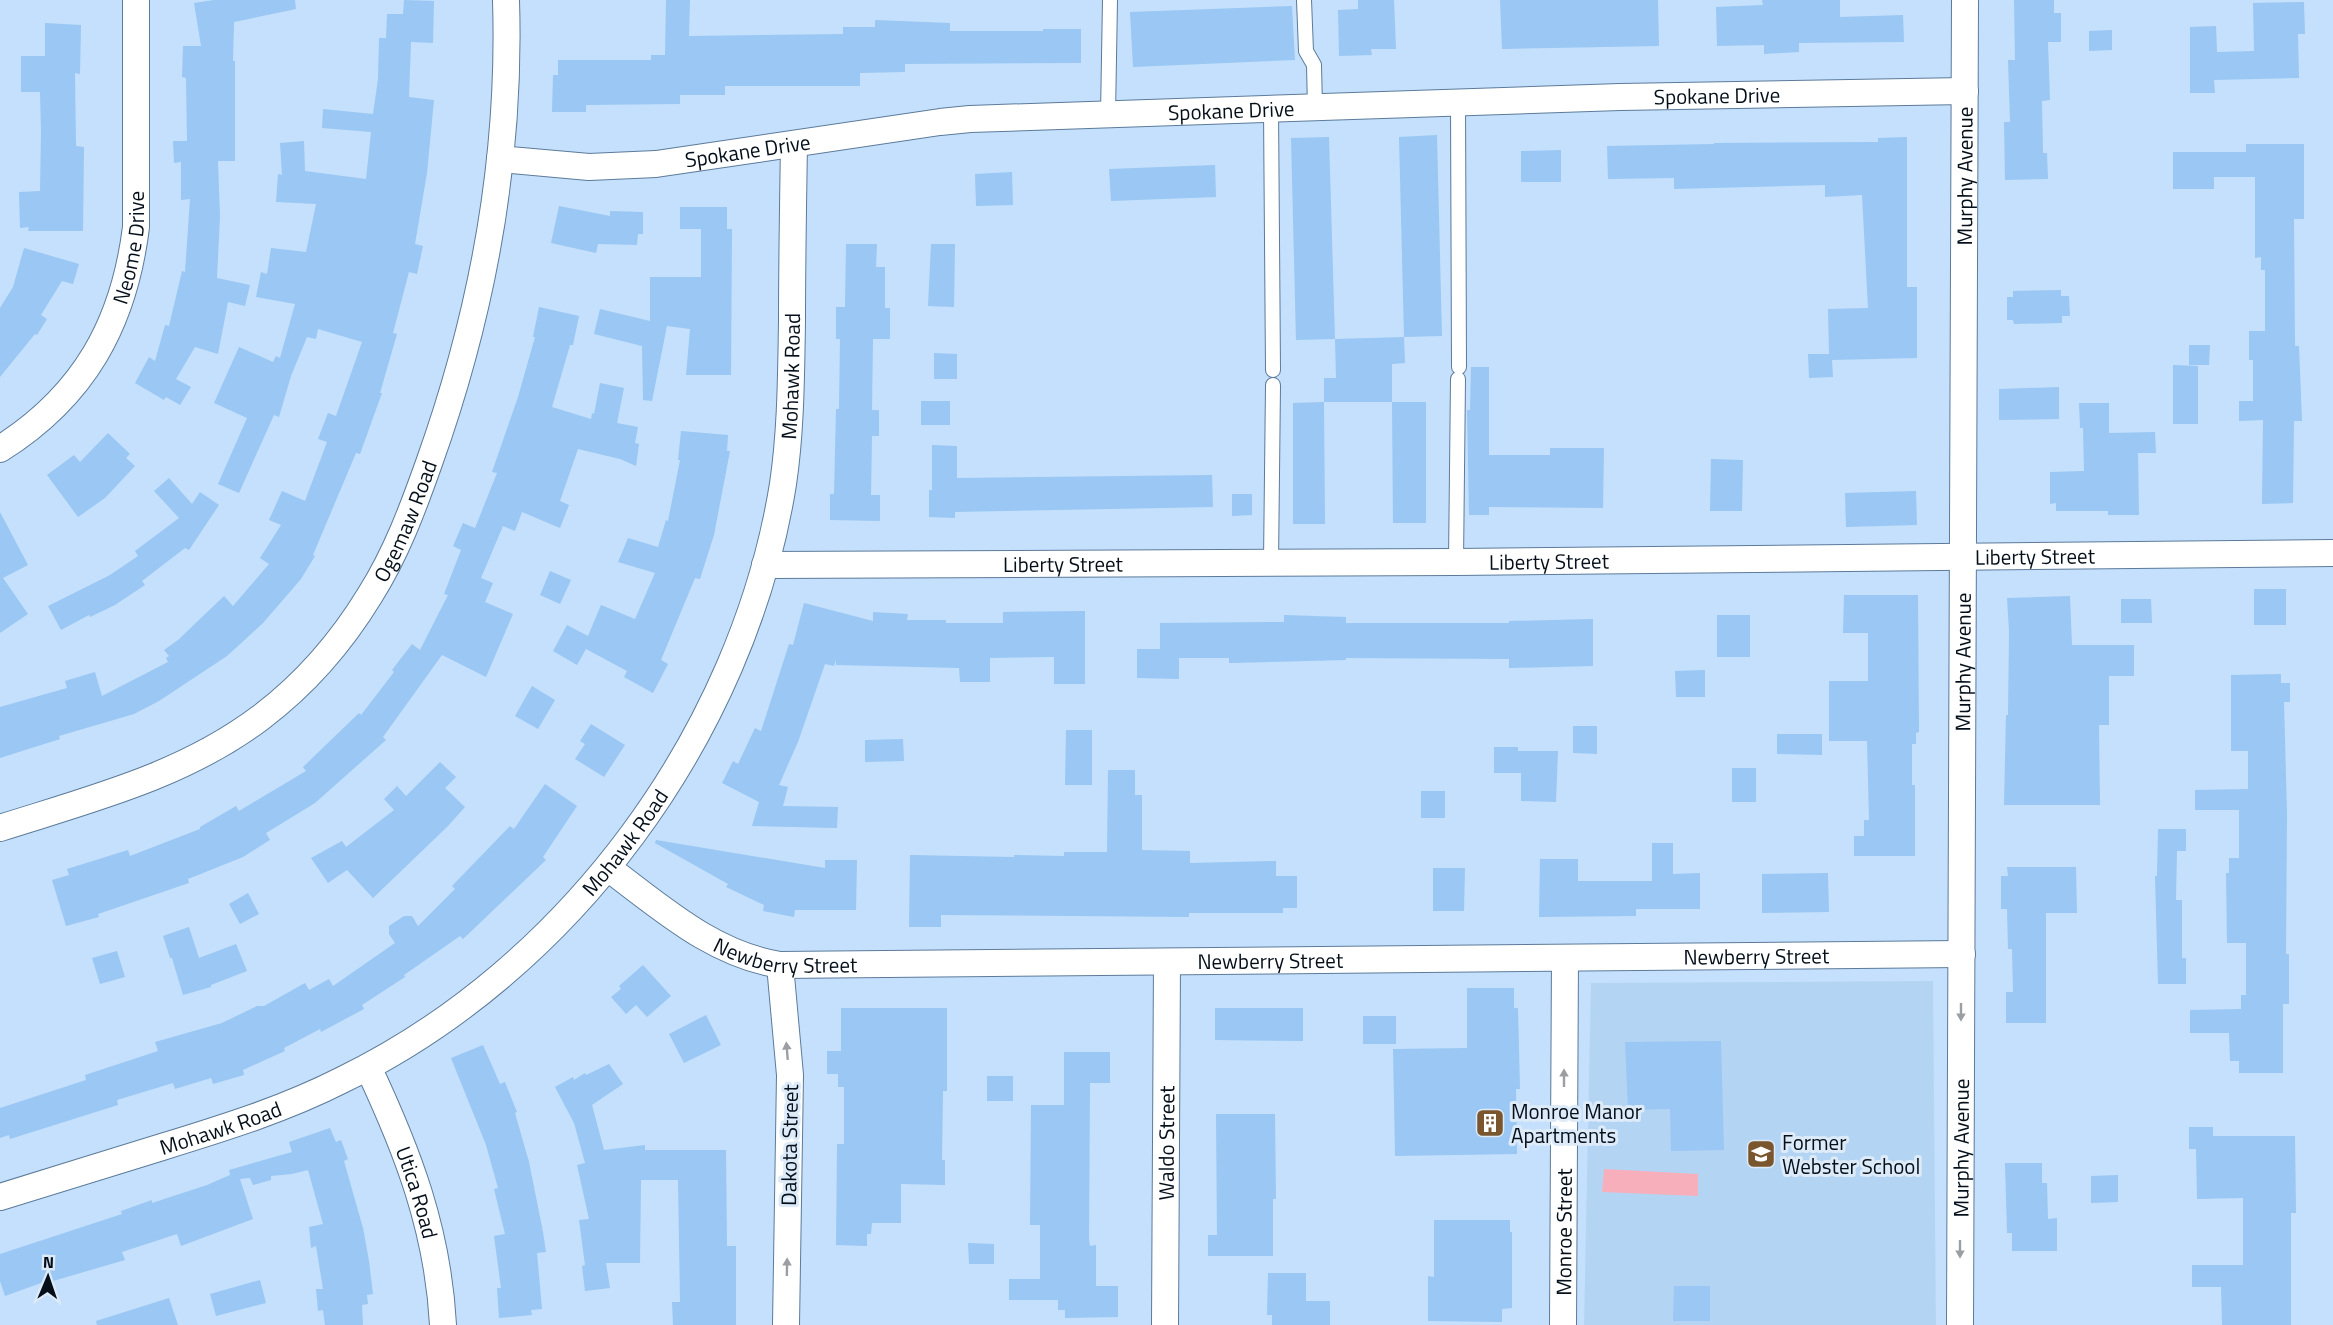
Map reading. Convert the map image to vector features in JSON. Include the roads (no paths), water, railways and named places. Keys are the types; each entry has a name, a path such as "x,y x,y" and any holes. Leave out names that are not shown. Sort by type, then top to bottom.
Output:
{"street":[{"name":"Neome Drive","path":"0,449 33,426 80,377 99,349 125,290 136,227 136,0"},
{"name":"Ogemaw Road","path":"0,828 134,786 206,754 262,717 295,688 324,658 349,627 370,594 399,541 442,426 461,364 477,299 492,222 500,159 506,76 506,0"},
{"name":"Murphy Avenue","path":"1960,1325 1965,0"},
{"name":"Spokane Drive","path":"500,159 562,165 622,167 694,160 940,122 1632,97 1965,91"},
{"name":"Mohawk Road","path":"0,1197 259,1116 318,1092 368,1067 431,1029 488,987 546,935 608,868 655,803 693,740 731,660 765,565 783,483 790,418 794,144"},
{"name":"Liberty Street","path":"765,565 1456,562 2333,553"},
{"name":"Newberry Street","path":"608,868 706,940 734,954 780,966 1962,954"},
{"name":"Monroe Street","path":"1563,1325 1565,958"},
{"name":"Waldo Street","path":"1165,1325 1167,962"},
{"name":"Dakota Street","path":"780,966 790,1075 786,1325"},
{"name":"Utica Road","path":"368,1067 403,1143 421,1196 434,1251 443,1325"}],"lane":[{"path":"1108,115 1110,0"},
{"path":"1304,0 1306,51 1314,65 1315,108"},
{"path":"1456,562 1459,373 1458,103"},
{"path":"1271,109 1273,370"},
{"path":"1271,563 1273,385"}],"place":[{"name":"Monroe Manor Apartments","path":"1490,1123"},
{"name":"Former Webster School","path":"1761,1154"}]}
